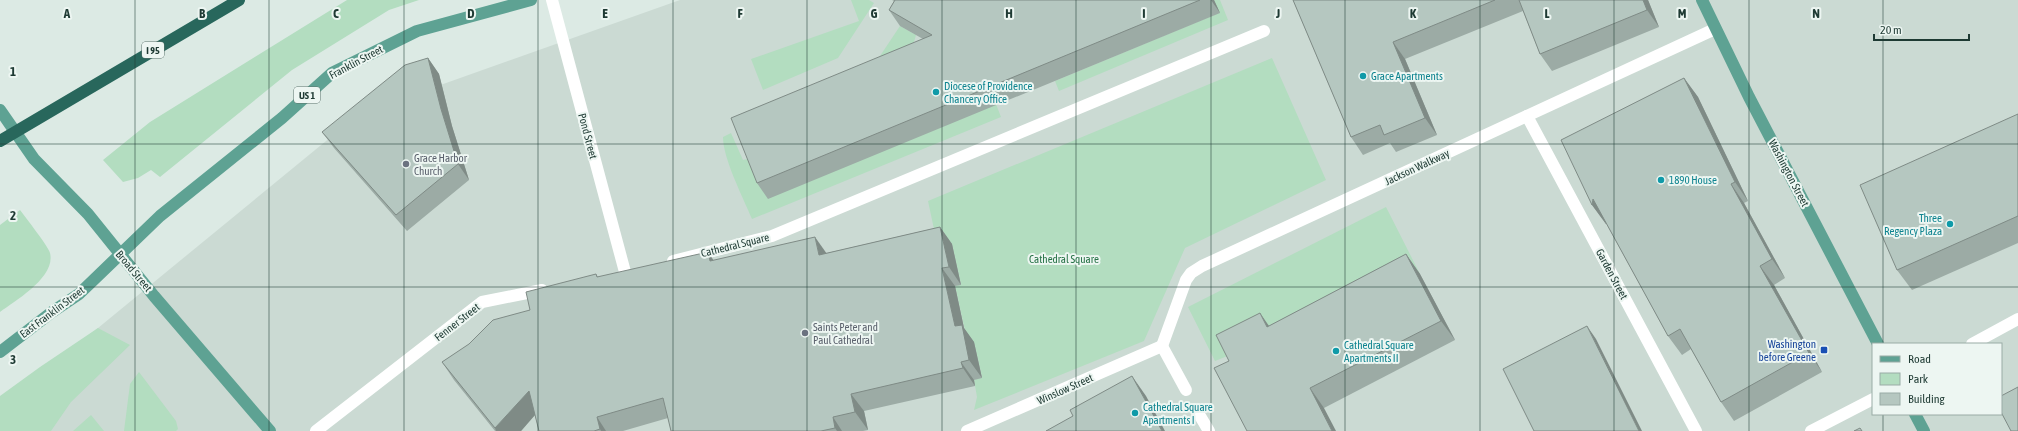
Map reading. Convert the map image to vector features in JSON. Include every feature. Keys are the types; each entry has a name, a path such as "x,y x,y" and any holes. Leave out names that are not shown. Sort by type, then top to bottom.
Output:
{"highway":[{"name":"I 95","path":"0,141 239,0"}],"main road":[{"name":"Franklin Street","path":"120,255 160,216 282,118 332,73 417,31 531,0"},
{"name":"Washington Street","path":"1702,0 1715,30 1877,343"},
{"name":"Broad Street","path":"0,110 34,159 88,214 120,255 270,431"},
{"name":"East Franklin Street","path":"0,352 52,312 79,294 120,255"},
{"path":"1916,415 1924,431"}],"street":[{"name":"Pond Street","path":"552,0 624,272"},
{"name":"Jackson Walkway","path":"1162,346 1186,280 1192,273 1527,116 1715,30"},
{"name":"Cathedral Square","path":"662,263 772,236 1264,31"},
{"name":"Garden Street","path":"1527,116 1696,431"},
{"path":"611,275 639,269"},
{"name":"Fenner Street","path":"316,431 482,302 555,287"},
{"path":"1974,343 2018,319"},
{"path":"1162,346 1186,390"},
{"name":"Winslow Street","path":"967,431 1162,346"},
{"path":"1811,431 1872,400"},
{"path":"1200,416 1209,431"}],"shaded area":[{"path":"680,0 2018,0 2018,431 0,431 0,403 98,328 359,114"}],"green space":[{"path":"347,0 419,0 389,10 292,70 160,177 151,170 138,178 123,182 103,160 150,122"},
{"path":"851,0 869,0 874,3 838,58 763,90 751,59 859,21"},
{"path":"1214,0 1220,0 1228,20 1059,91 1055,81 1219,13"},
{"path":"900,26 916,35 914,42 921,61 868,74"},
{"name":"Cathedral Square","path":"1272,58 1326,180 1185,248 1144,341 974,410 977,397 974,380 982,377 974,343 968,344 955,286 961,284 952,245 938,248 928,201"},
{"path":"996,104 1001,117 752,219 730,167 724,146 723,137 731,133 743,160"},
{"path":"1386,207 1420,274 1281,347 1230,355 1215,361 1188,307"},
{"path":"20,210 49,250 50,262 47,271 33,287 0,312 0,225"},
{"path":"98,328 130,345 71,402 51,431 0,431 0,396"},
{"path":"139,372 176,421 178,429 176,431 124,431 130,384"},
{"path":"91,415 104,431 73,431"}],"building":[{"name":"Diocese of Providence Chancery Office","path":"895,0 1200,0 757,183 731,118 932,35 889,10"},
{"name":"Grace Apartments","path":"1293,0 1495,0 1393,42 1425,118 1384,135 1380,125 1351,137"},
{"path":"1519,0 1643,0 1647,10 1540,54"},
{"name":"Grace Harbor Church","path":"428,58 441,109 458,164 396,215 322,132 405,65"},
{"path":"1684,78 1735,182 1731,184 1772,259 1760,266 1809,353 1721,402 1680,329 1668,336 1593,199 1592,205 1561,140"},
{"name":"Three Regency Plaza","path":"2018,114 2018,216 1897,270 1860,185"},
{"path":"940,227 949,267 942,268 955,326 962,325 969,360 961,362 963,368 851,394 855,412 833,417 835,428 821,431 671,431 663,398 597,417 600,429 594,431 539,431 529,391 495,428 442,362 469,344 493,320 530,310 526,292 596,274 597,277 708,252 710,261 815,237 819,255"},
{"name":"Cathedral Square Apartments II","path":"1406,254 1441,321 1310,388 1332,431 1247,431 1214,368 1229,361 1216,335 1260,313 1267,327"},
{"path":"1587,326 1639,431 1534,431 1503,369"},
{"path":"1132,376 1162,431 1046,431 1073,416 1070,410"},
{"path":"2018,387 2018,431 2011,431 2002,414 2002,395"},
{"path":"1860,428 1862,431 1854,431"}],"place":[{"name":"Grace Apartments","path":"1363,76"},
{"name":"Diocese of Providence Chancery Office","path":"936,92"},
{"name":"Grace Harbor Church","path":"406,164"},
{"name":"1890 House","path":"1661,180"},
{"name":"Three Regency Plaza","path":"1950,224"},
{"name":"Saints Peter and Paul Cathedral","path":"805,333"},
{"name":"Washington before Greene","path":"1824,350"},
{"name":"Cathedral Square Apartments II","path":"1336,351"},
{"name":"Cathedral Square Apartments I","path":"1135,413"}]}
